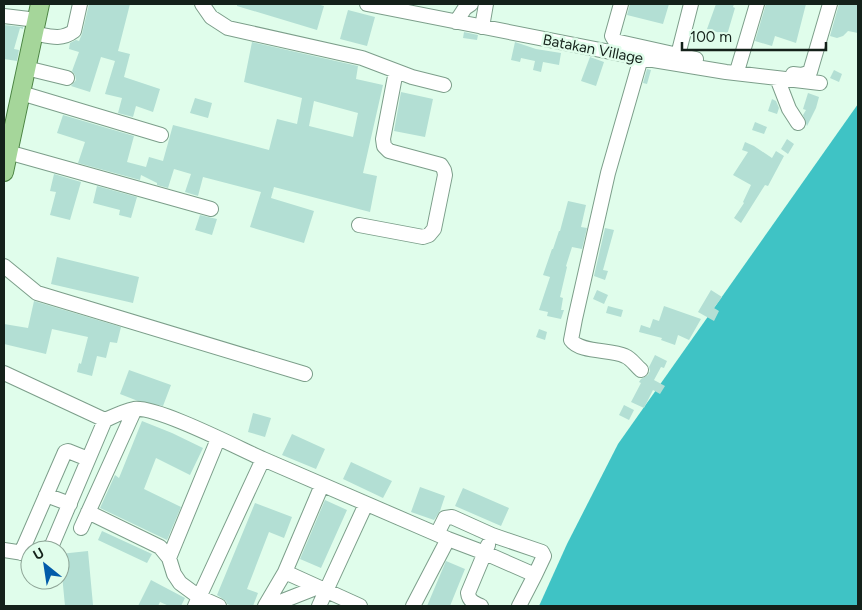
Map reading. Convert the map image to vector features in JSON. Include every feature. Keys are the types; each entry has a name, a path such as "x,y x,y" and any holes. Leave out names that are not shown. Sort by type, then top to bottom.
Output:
{"main road":[{"path":"5,160 37,19"}],"street":[{"path":"4,16 37,19 63,37 74,30 80,4"},
{"path":"202,4 211,17 228,28 362,58 412,77 444,85"},
{"name":"Batakan Village","path":"367,4 640,58 778,82 820,83"},
{"path":"456,22 465,8 471,4"},
{"path":"482,27 486,4"},
{"path":"621,4 612,36 615,42 759,72 802,75 810,72 830,4"},
{"path":"678,55 691,4"},
{"path":"738,68 757,4"},
{"path":"640,58 608,173 572,340 576,345 626,356 641,370"},
{"path":"26,68 67,78"},
{"path":"359,225 423,237 429,235 434,229 446,175 441,165 389,150 384,146 383,139 396,71"},
{"path":"778,82 789,109 798,123"},
{"path":"20,93 161,135"},
{"path":"5,160 211,209"},
{"path":"4,266 37,293 305,374"},
{"path":"4,373 105,420 135,409 145,410 173,419 442,537 535,575"},
{"path":"81,528 135,409"},
{"path":"54,540 105,420"},
{"path":"169,558 218,439"},
{"path":"30,540 46,495 65,452 68,451 88,459"},
{"path":"197,602 264,459"},
{"path":"265,606 285,572 322,485"},
{"path":"46,495 70,504"},
{"path":"319,606 323,589 366,504"},
{"path":"88,512 160,547 169,558 174,574 180,583 197,602 219,606"},
{"path":"413,606 442,537 444,518 449,516 492,535 544,553 519,606"},
{"path":"481,606 472,602 468,593 492,535"},
{"path":"4,550 20,553"},
{"path":"285,572 360,606"},
{"path":"270,606 323,589"}],"water":[{"path":"858,104 858,606 539,606 567,544 618,444"}],"building":[{"path":"89,4 130,4 118,51 130,54 124,77 160,89 153,112 136,106 133,117 118,113 122,98 105,94 115,61 101,57 90,92 71,86 76,80 72,71 79,52 69,49 70,43 76,40 79,41"},
{"path":"237,4 317,4 324,6 317,30 237,6"},
{"path":"630,4 669,4 663,24 627,15"},
{"path":"716,4 734,4 733,7 735,8 727,35 707,29"},
{"path":"766,4 806,4 796,43 775,36 772,46 755,41"},
{"path":"839,4 858,4 858,33 848,31 843,36 837,38 830,36"},
{"path":"348,10 375,17 367,46 340,39"},
{"path":"4,25 23,27 23,29 20,28 14,49 19,50 17,61 4,59"},
{"path":"464,32 478,35 477,40 463,38"},
{"path":"252,42 358,66 356,79 383,85 363,173 377,176 370,212 274,187 271,198 314,211 304,243 250,227 261,192 203,177 198,196 185,192 191,174 174,169 168,188 157,185 157,183 141,175 140,180 78,163 85,142 57,133 63,115 134,136 127,162 146,167 149,157 163,161 173,125 269,150 277,119 297,124 302,98 244,82","holes":["314,101 358,113 353,137 309,126"]},
{"path":"515,42 536,49 561,53 559,65 543,62 541,72 533,70 535,61 521,58 520,62 511,60"},
{"path":"590,57 604,62 596,86 581,81"},
{"path":"647,69 651,70 647,84 643,83"},
{"path":"834,70 842,74 839,82 830,78"},
{"path":"401,92 433,99 425,137 394,131"},
{"path":"808,93 819,97 807,126 803,115 806,110 803,109"},
{"path":"195,98 212,103 208,118 190,113"},
{"path":"772,99 776,101 779,108 777,114 768,111"},
{"path":"755,122 767,127 764,134 752,130"},
{"path":"787,139 794,144 788,154 781,149"},
{"path":"745,142 772,158 776,151 784,156 768,186 765,185 741,223 734,218 744,203 751,185 733,175 748,152 742,150"},
{"path":"54,174 81,182 70,220 50,215 56,192 50,191"},
{"path":"97,186 137,197 131,218 119,215 120,210 93,203"},
{"path":"568,201 586,205 581,227 587,228 582,249 572,247 566,266 560,297 563,298 561,310 564,310 561,319 547,316 548,312 539,310 550,277 543,275 560,231"},
{"path":"200,215 217,219 212,235 195,230"},
{"path":"605,228 614,230 603,270 608,271 605,280 594,276"},
{"path":"57,257 139,277 133,303 51,284"},
{"path":"597,290 608,295 604,304 593,299"},
{"path":"711,290 722,297 714,308 719,311 714,321 698,312"},
{"path":"34,301 121,327 117,343 110,342 106,358 97,356 92,376 77,372 88,337 52,329 46,354 4,344 4,324 28,328"},
{"path":"608,306 623,310 621,317 606,313"},
{"path":"664,306 701,319 689,340 678,335 675,345 661,340 662,338 639,332 641,325 650,328 653,319 659,321"},
{"path":"539,329 547,332 545,340 536,337"},
{"path":"655,355 667,361 664,368 661,367 654,380 665,386 660,394 653,390 644,408 631,402 641,383 639,382 648,375 649,367"},
{"path":"129,370 171,385 163,406 138,401 120,394"},
{"path":"624,405 634,410 629,420 619,415"},
{"path":"253,413 271,418 265,437 248,432"},
{"path":"142,421 203,448 190,475 156,458 144,489 181,507 167,540 100,508 115,475 119,478"},
{"path":"292,434 325,449 316,469 282,455"},
{"path":"351,462 392,481 383,498 343,479"},
{"path":"420,487 445,496 440,511 434,520 411,512"},
{"path":"463,488 509,508 501,526 455,506"},
{"path":"325,500 347,510 321,568 300,559"},
{"path":"255,503 292,517 284,538 269,532 247,589 258,593 253,606 233,606 227,604 226,601 217,595"},
{"path":"102,531 152,554 147,563 98,540"},
{"path":"88,551 93,605 65,606 63,590 70,590 70,553"},
{"path":"446,561 465,569 450,606 427,606"},
{"path":"151,580 185,598 181,606 169,606 160,602 158,606 138,606"}]}
